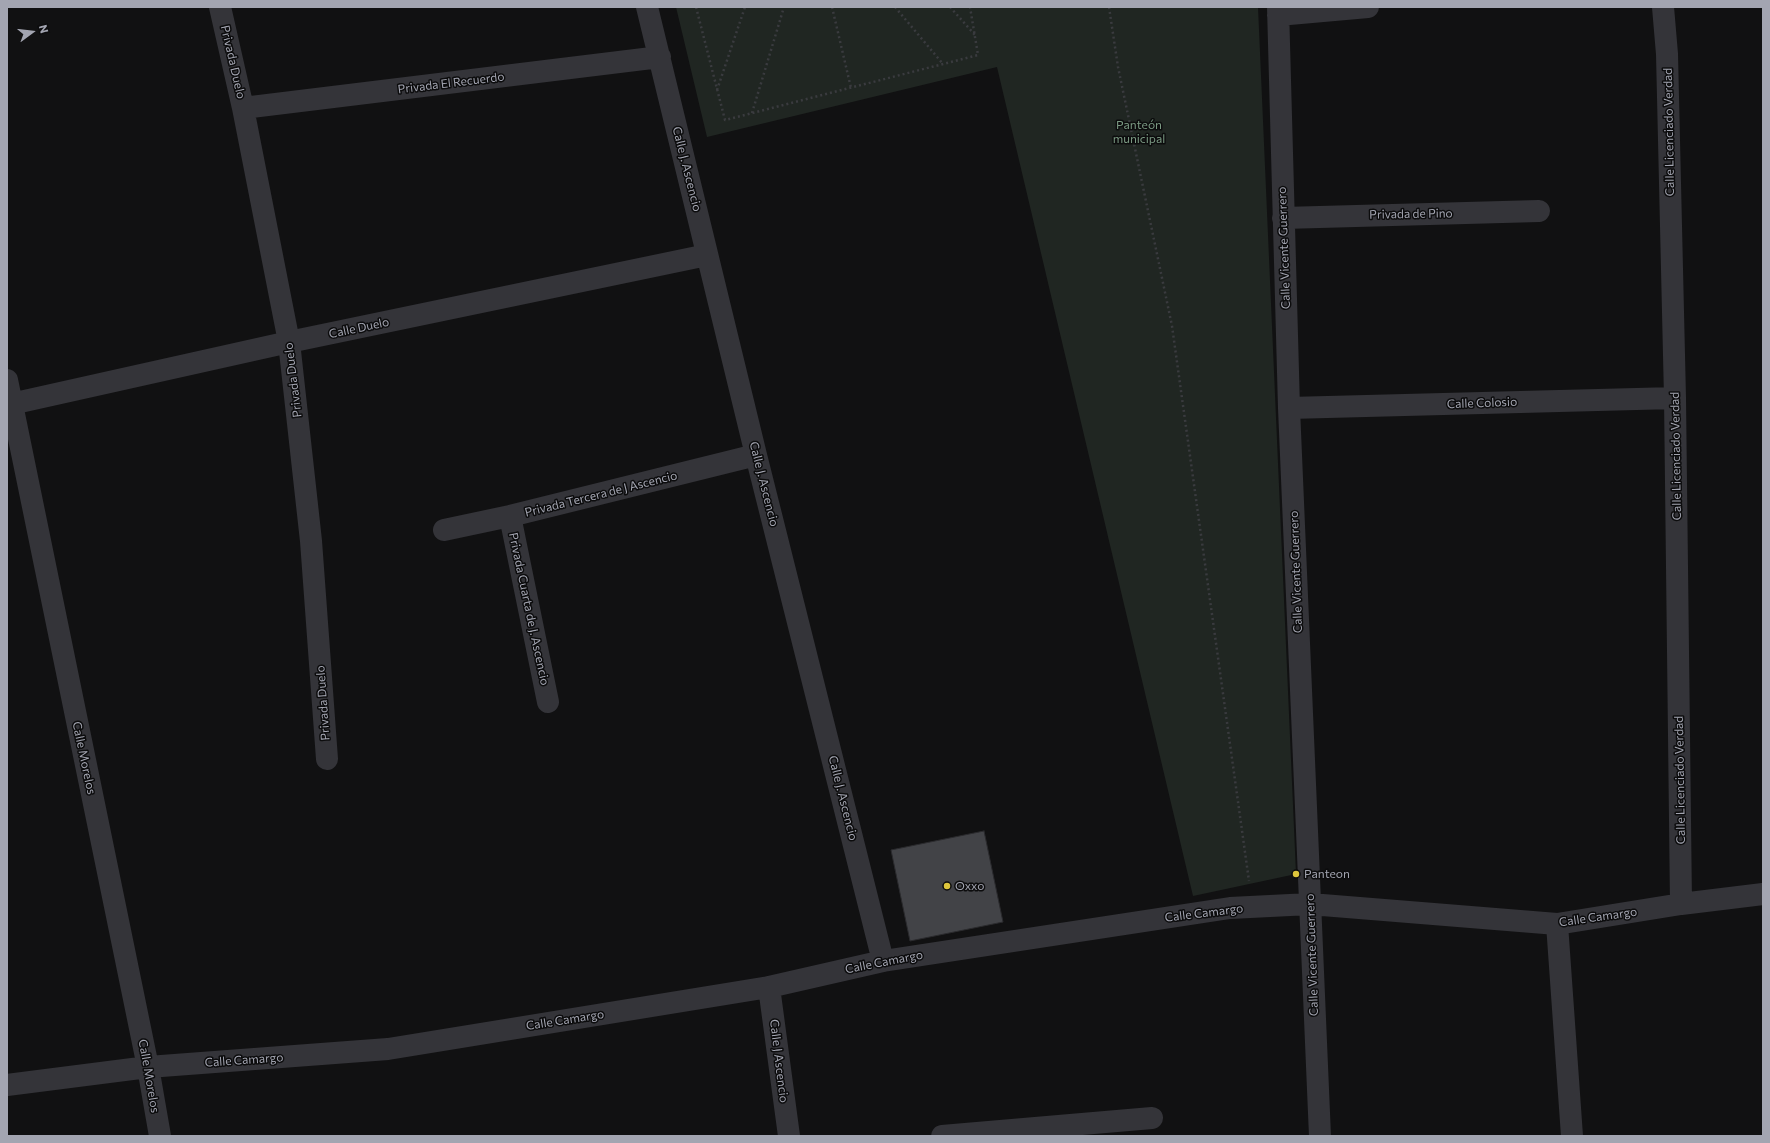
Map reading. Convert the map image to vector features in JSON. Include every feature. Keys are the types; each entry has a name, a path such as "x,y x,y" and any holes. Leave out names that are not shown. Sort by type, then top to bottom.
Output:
{"street":[{"name":"Privada Duelo","path":"220,7 243,108 289,342 311,541 327,759"},
{"name":"Calle J. Ascencio","path":"647,7 756,455 883,960"},
{"path":"1278,11 1368,7"},
{"name":"Calle Licenciado Verdad","path":"1663,7 1667,54 1676,398 1681,904"},
{"name":"Calle Vicente Guerrero","path":"1278,11 1289,408 1320,1136"},
{"name":"Privada El Recuerdo","path":"243,108 660,57"},
{"name":"Privada de Pino","path":"1283,218 1539,211"},
{"name":"Calle Duelo","path":"11,404 289,342 707,255"},
{"name":"Calle Morelos","path":"7,380 148,1067 160,1136"},
{"name":"Calle Colosio","path":"1289,408 1676,398"},
{"name":"Privada Tercera de J Ascencio","path":"444,530 510,516 756,455"},
{"name":"Privada Cuarta de J. Ascencio","path":"510,516 548,702"},
{"name":"Calle Camargo","path":"7,1084 148,1067 388,1049 769,987 883,960 1230,908 1310,904 1557,924 1681,904 1763,894"},
{"path":"1557,924 1572,1136"},
{"name":"Calle J Ascencio","path":"769,987 789,1136"},
{"path":"942,1136 1152,1118"}],"path":[{"path":"696,7 725,120 978,55 970,7"},
{"path":"717,90 745,7"},
{"path":"752,113 784,7"},
{"path":"832,7 851,88"},
{"path":"895,7 943,64"},
{"path":"950,7 975,35"},
{"path":"1109,7 1118,67 1172,326 1249,883"}],"green space":[{"name":"Panteón municipal","path":"676,7 1258,7 1296,874 1193,896 997,67 707,137"}],"building":[{"name":"Oxxo","path":"984,831 1003,922 910,941 891,850"}],"place":[{"name":"Panteon","path":"1296,874"},
{"name":"Oxxo","path":"947,886"}]}
